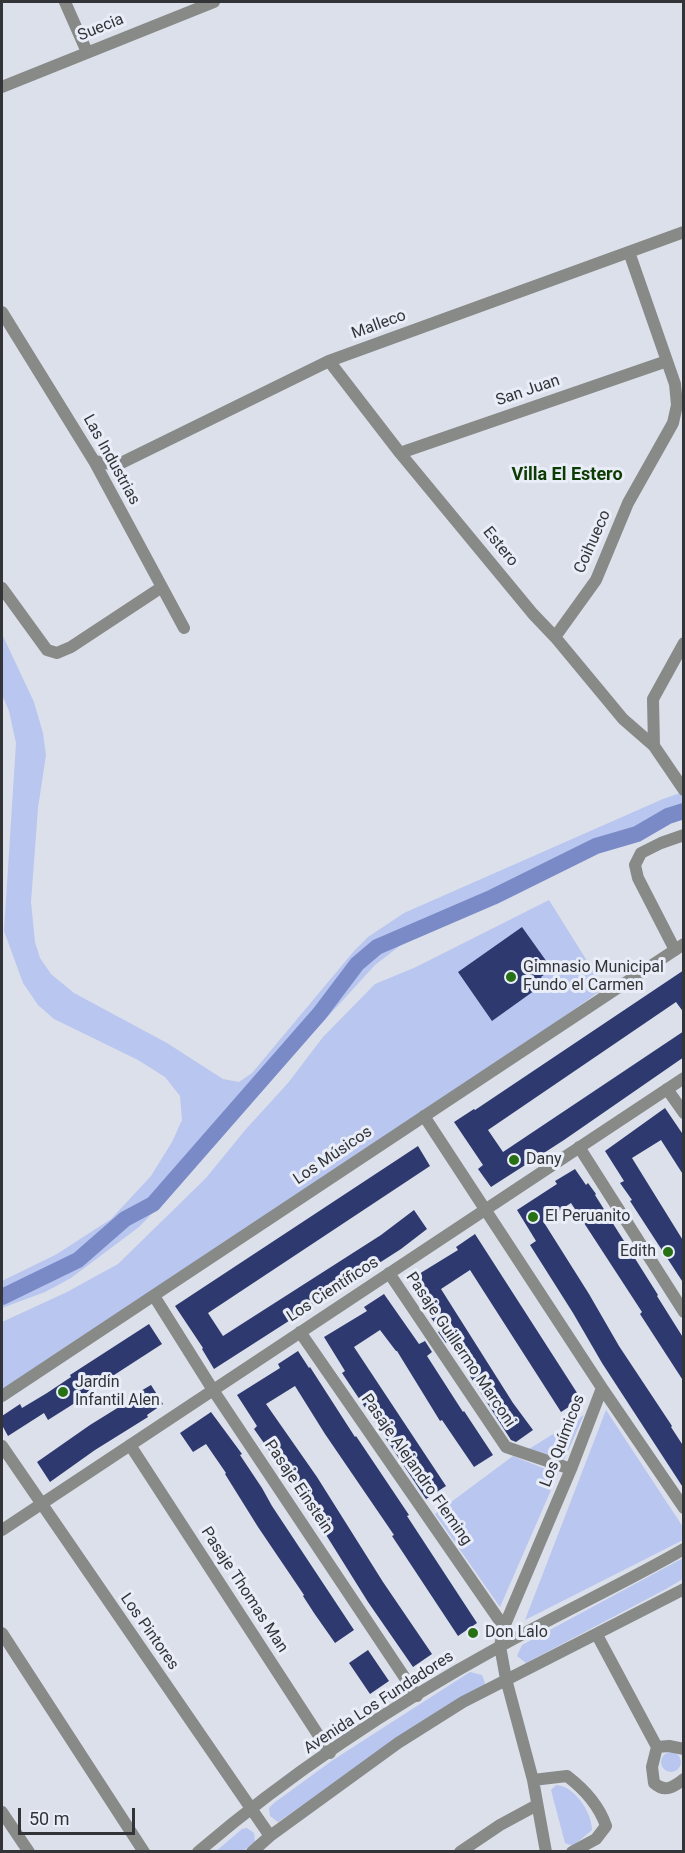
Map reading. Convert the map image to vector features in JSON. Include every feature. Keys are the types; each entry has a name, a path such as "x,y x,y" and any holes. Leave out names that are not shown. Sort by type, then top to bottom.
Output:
{"street":[{"path":"65,2 87,52"},
{"name":"Suecia","path":"2,87 214,2"},
{"name":"Malleco","path":"94,461 117,465 329,361 684,232"},
{"name":"Coihueco","path":"555,637 596,580 628,503 673,423 677,405 675,384 629,252"},
{"name":"Las Industrias","path":"2,312 94,461 184,628"},
{"name":"Estero","path":"329,361 400,453 533,614 623,719 654,746 684,790"},
{"name":"San Juan","path":"400,453 667,361"},
{"path":"2,588 47,650 57,653 71,647 162,587"},
{"path":"654,746 653,699 684,643"},
{"path":"679,947 638,878 635,865 640,853 684,835"},
{"name":"Los Músicos","path":"2,1396 679,947"},
{"name":"Los Científicos","path":"2,1530 684,1078"},
{"path":"667,1089 684,1113"},
{"name":"Los Químicos","path":"424,1116 602,1388 572,1469 504,1626 500,1646 506,1679 533,1780 546,1851"},
{"path":"579,1147 684,1312"},
{"name":"Pasaje Guillermo Marconi","path":"389,1273 506,1447 572,1469"},
{"name":"Pasaje Einstein","path":"154,1296 213,1390 417,1695"},
{"name":"Pasaje Alejandro Fleming","path":"300,1332 504,1626"},
{"path":"602,1388 684,1508"},
{"name":"Pasaje Thomas Man","path":"129,1445 330,1753"},
{"name":"Los Pintores","path":"2,1446 270,1836"},
{"name":"Avenida Los Fundadores","path":"198,1851 251,1809 417,1695 500,1646 630,1580 684,1549"},
{"path":"252,1851 398,1743 463,1702 684,1589"},
{"path":"2,1633 144,1851"},
{"path":"597,1635 657,1747 652,1767 654,1783 659,1787 668,1788 684,1779"},
{"path":"657,1747 669,1746 684,1749"},
{"path":"533,1780 567,1776 580,1786 601,1813 606,1826 596,1839 572,1851"},
{"path":"460,1851 500,1825 537,1805"},
{"path":"2,1812 29,1851"}],"shaded area":[{"path":"2,634 34,702 43,733 46,755 38,808 31,902 35,942 40,958 51,974 74,993 167,1043 223,1079 239,1082 252,1073 354,951 368,937 404,913 683,792 683,814 656,824 401,945 375,965 218,1137 179,1186 139,1227 71,1278 45,1292 2,1308 2,1281 57,1254 111,1219 151,1176 172,1142 182,1120 180,1096 165,1077 138,1060 54,1019 38,1005 23,983 4,931 16,743 9,711 2,695"},
{"path":"549,900 604,988 490,1070 2,1391 2,1322 67,1292 118,1264 206,1178 288,1083 323,1037 375,984 416,967"},
{"path":"606,1410 683,1527 683,1540 525,1620"},
{"path":"584,1415 564,1460 529,1449"},
{"path":"513,1456 558,1474 500,1607 435,1514"},
{"path":"683,1558 683,1579 526,1663 517,1656 522,1645"},
{"path":"470,1672 482,1675 485,1683 483,1689 426,1721 278,1822 270,1816 269,1808 274,1803 333,1760"},
{"path":"671,1752 678,1755 681,1762 678,1769 671,1772 664,1769 661,1762 664,1755"},
{"path":"556,1785 576,1795 586,1809 591,1823 592,1830 573,1846 565,1843 551,1790"},
{"path":"247,1828 254,1833 255,1842 243,1851 215,1852 242,1829"}],"building":[{"name":"Gimnasio Municipal Fundo el Carmen","path":"522,927 552,969 541,977 545,983 492,1021 458,972"},
{"path":"684,970 684,1013 676,1002 488,1130 503,1152 684,1031 684,1057 564,1140 491,1187 478,1169 483,1165 454,1122"},
{"path":"665,1108 684,1136 684,1176 661,1140 632,1158 684,1242 684,1284 630,1201 632,1200 620,1183 624,1181 605,1151"},
{"path":"418,1146 430,1166 208,1313 223,1336 381,1235 414,1210 427,1229 401,1249 214,1369 175,1306"},
{"path":"575,1169 586,1185 588,1183 596,1194 684,1339 684,1382 640,1314 642,1312 571,1203 543,1221 684,1447 684,1489 602,1363 530,1245 536,1241 517,1210 557,1184 555,1181"},
{"path":"475,1234 581,1399 561,1412 470,1270 441,1289 513,1403 533,1430 516,1442 511,1440 448,1342 446,1343 438,1332 440,1331 430,1316 436,1312 414,1277 458,1250 456,1247"},
{"path":"384,1294 419,1344 425,1341 432,1352 427,1356 493,1455 474,1467 442,1420 440,1421 397,1351 380,1330 354,1347 446,1486 426,1499 342,1373 345,1371 324,1337 367,1311 364,1307"},
{"path":"149,1324 162,1344 48,1420 44,1413 8,1436 2,1425 2,1416 20,1404 22,1408 47,1393 71,1377 70,1375"},
{"path":"298,1351 409,1515 407,1516 477,1623 458,1636 295,1386 266,1404 317,1477 383,1582 432,1654 413,1667 368,1602 303,1498 254,1429 257,1426 237,1395 280,1368 278,1364"},
{"path":"151,1385 163,1404 147,1415 148,1417 50,1482 37,1462"},
{"path":"211,1412 242,1454 240,1455 272,1506 354,1630 335,1643 206,1444 193,1452 180,1433"},
{"path":"368,1650 389,1681 370,1694 349,1663"}],"waterway":[{"path":"2,1297 78,1260 125,1219 153,1204 320,1013 357,964 377,947 493,897 596,846 637,834 668,816 684,811"}],"place":[{"name":"Gimnasio Municipal Fundo el Carmen","path":"511,977"},
{"name":"Dany","path":"514,1160"},
{"name":"El Peruanito","path":"533,1217"},
{"name":"Edith","path":"668,1252"},
{"name":"Jardin Infantil Alen","path":"63,1392"},
{"name":"Don Lalo","path":"473,1633"}],"district":[{"name":"Villa El Estero","path":"567,475"}]}
